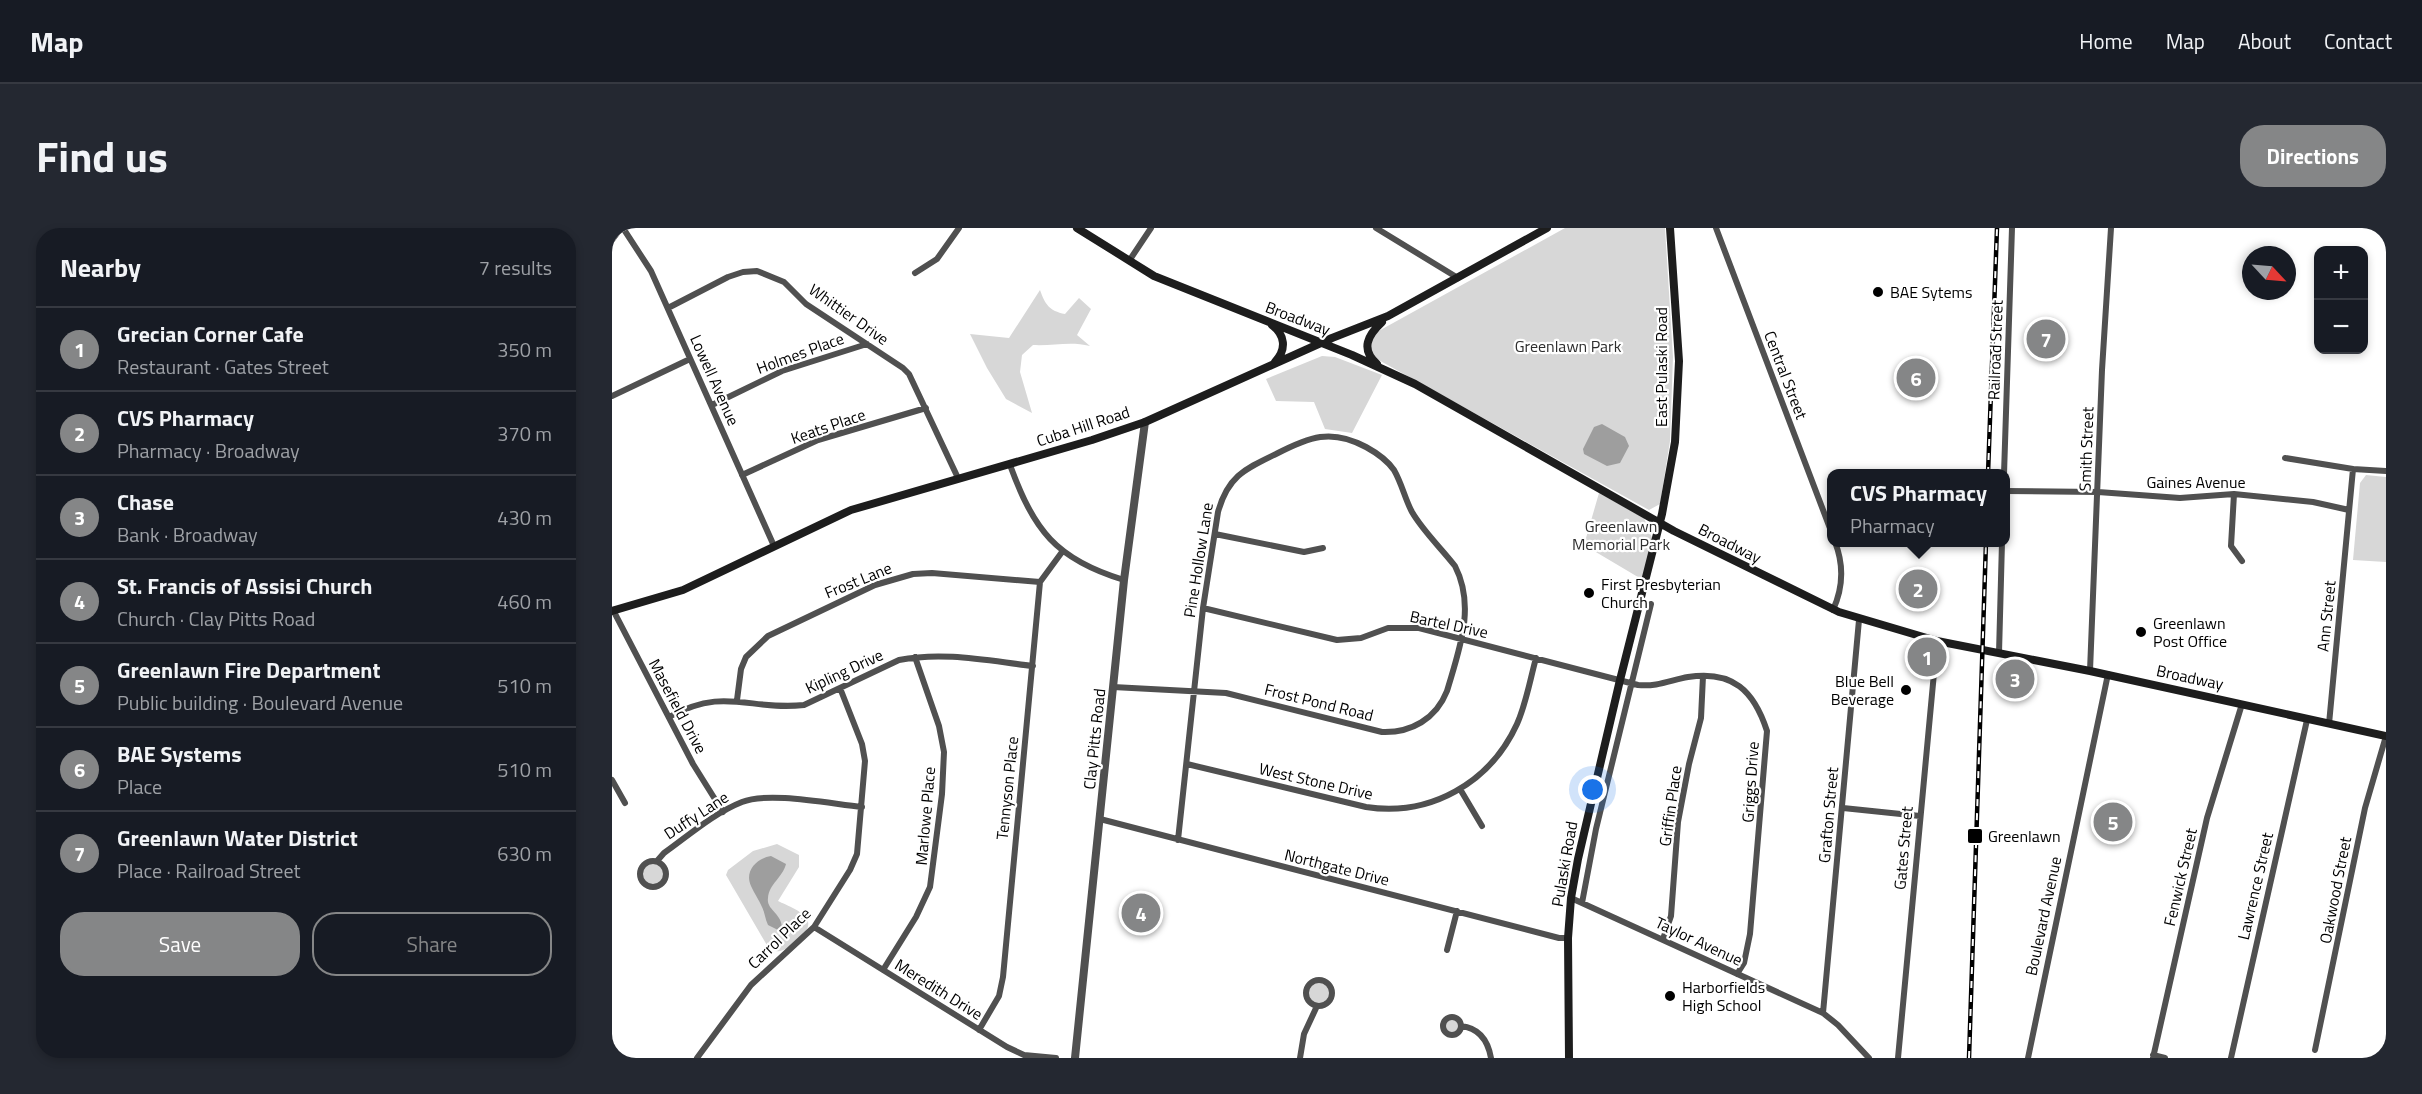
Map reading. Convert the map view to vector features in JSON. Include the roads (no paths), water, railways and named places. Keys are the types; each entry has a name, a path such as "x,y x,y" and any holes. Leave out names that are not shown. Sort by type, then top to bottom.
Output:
{"main road":[{"name":"Broadway","path":"1077,228 1154,276 1390,372 1660,524 1833,610 1859,620 1937,641 2090,670 2386,736"},
{"name":"Cuba Hill Road","path":"612,610 683,590 851,510 1010,465 1145,422 1272,364 1388,316 1547,228"},
{"name":"East Pulaski Road","path":"1620,680 1660,524 1672,465 1678,408 1679,361 1670,228"},
{"path":"1388,316 1372,332 1367,347 1372,360 1390,372"},
{"path":"1266,321 1279,331 1284,345 1281,355 1272,364"},
{"name":"Pulaski Road","path":"1569,1058 1568,938 1571,898 1620,680"}],"street":[{"path":"612,240 622,228"},
{"name":"Lowell Avenue","path":"622,228 651,272 774,546"},
{"path":"915,273 937,259 959,228"},
{"path":"1130,261 1151,228"},
{"path":"1376,228 1458,279"},
{"name":"Central Street","path":"1716,228 1827,520"},
{"name":"Railroad Street","path":"2004,469 2012,228"},
{"name":"Smith Street","path":"2090,670 2102,370 2111,228"},
{"name":"Whittier Drive","path":"668,309 728,277 743,272 757,272 784,282 806,304 909,374 958,478"},
{"name":"Holmes Place","path":"712,405 782,371 867,345"},
{"path":"612,396 690,359"},
{"name":"Keats Place","path":"742,475 818,440 926,408"},
{"name":"Clay Pitts Road","path":"1075,1058 1124,580 1145,422"},
{"name":"Pine Hollow Lane","path":"1178,840 1203,608 1218,512 1228,485 1249,466 1311,438 1326,435 1352,440 1377,453 1392,468 1401,482 1412,512 1455,566 1466,598 1461,639"},
{"path":"2285,458 2352,469 2386,471"},
{"path":"1010,465 1021,495 1044,535 1062,552 1100,573 1124,580"},
{"name":"Ann Street","path":"2329,724 2352,469"},
{"name":"Gaines Avenue","path":"2010,491 2098,492 2180,498 2234,494 2313,502 2349,510"},
{"path":"2234,494 2231,546 2242,561"},
{"path":"1215,534 1304,552 1323,548"},
{"path":"1833,610 1841,584 1842,570 1836,547"},
{"path":"1999,653 2002,547"},
{"path":"1040,582 1062,552"},
{"name":"Frost Lane","path":"737,700 741,669 746,657 768,636 893,578 932,573 1040,582"},
{"name":"Tennyson Place","path":"979,1030 999,996 1003,977 1040,582"},
{"path":"1582,903 1596,829 1651,604"},
{"name":"Bartel Drive","path":"1203,608 1337,640 1361,638 1388,628 1419,628 1620,680"},
{"name":"Masefield Drive","path":"612,610 693,764 723,812"},
{"name":"Grafton Street","path":"1823,1013 1859,620"},
{"name":"Frost Pond Road","path":"1113,687 1226,693 1364,728 1397,732 1413,728 1426,720 1443,703 1461,639"},
{"name":"Gates Street","path":"1898,1058 1937,641"},
{"name":"Kipling Drive","path":"669,717 695,705 720,700 789,706 804,705 899,660 915,657 935,655 1033,666"},
{"name":"Marlowe Place","path":"883,970 916,917 930,886 942,794 944,752 939,726 915,657"},
{"name":"West Stone Drive","path":"1187,764 1381,810 1419,806 1460,789 1490,766 1510,737 1523,705 1536,658"},
{"name":"Boulevard Avenue","path":"2028,1058 2108,674"},
{"name":"Griggs Drive","path":"1620,680 1656,685 1703,676 1721,678 1736,684 1751,696 1760,710 1767,731 1750,934 1744,963 1737,974"},
{"name":"Griffin Place","path":"1663,939 1671,916 1678,822 1701,718 1703,676"},
{"name":"Carrol Place","path":"697,1058 751,985 814,927 850,870 857,854 865,761 862,744 840,688"},
{"name":"Fenwick Street","path":"2153,1057 2207,818 2242,704"},
{"name":"Lawrence Street","path":"2231,1058 2307,720"},
{"name":"Oakwood Street","path":"2315,1050 2363,819 2386,736"},
{"path":"612,780 625,803"},
{"path":"1460,789 1482,826"},
{"name":"Duffy Lane","path":"657,861 666,870 665,878 660,885 648,886 642,880 640,872 649,862 657,861 664,853 723,812 747,800 770,797 862,807"},
{"path":"1843,808 1920,816"},
{"name":"Northgate Drive","path":"1100,819 1559,938 1568,938"},
{"name":"Taylor Avenue","path":"1571,898 1823,1013 1838,1025 1869,1058"},
{"path":"1447,950 1456,911"},
{"name":"Meredith Drive","path":"814,927 1007,1047 1024,1054 1056,1058"},
{"path":"1300,1058 1304,1034 1317,1006 1328,1002 1332,995 1330,987 1320,981 1311,983 1306,994 1310,1002 1317,1006"},
{"path":"1461,1026 1474,1029 1484,1038 1491,1058"},
{"path":"2153,1057 2165,1058"}],"railway":[{"path":"1988,469 1997,228"},
{"path":"1969,1058 1986,547"}],"place":[{"name":"BAE Sytems","path":"1878,292"},
{"name":"Greenlawn Water District","path":"2046,339"},
{"name":"BAE Systems","path":"1916,378"},
{"name":"CVS Pharmacy","path":"1918,589"},
{"name":"First Presbyterian Church","path":"1589,593"},
{"name":"Greenlawn Post Office","path":"2141,632"},
{"name":"Grecian Corner Cafe","path":"1927,657"},
{"name":"Chase","path":"2015,679"},
{"name":"Blue Bell Beverage","path":"1906,690"},
{"name":"Greenlawn Fire Department","path":"2113,822"},
{"name":"Greenlawn","path":"1975,836"},
{"name":"St. Francis of Assisi Church","path":"1141,913"},
{"name":"Harborfields High School","path":"1670,996"}],"park label":[{"name":"Greenlawn Park","path":"1568,346"},
{"name":"Greenlawn Memorial Park","path":"1621,535"}]}
